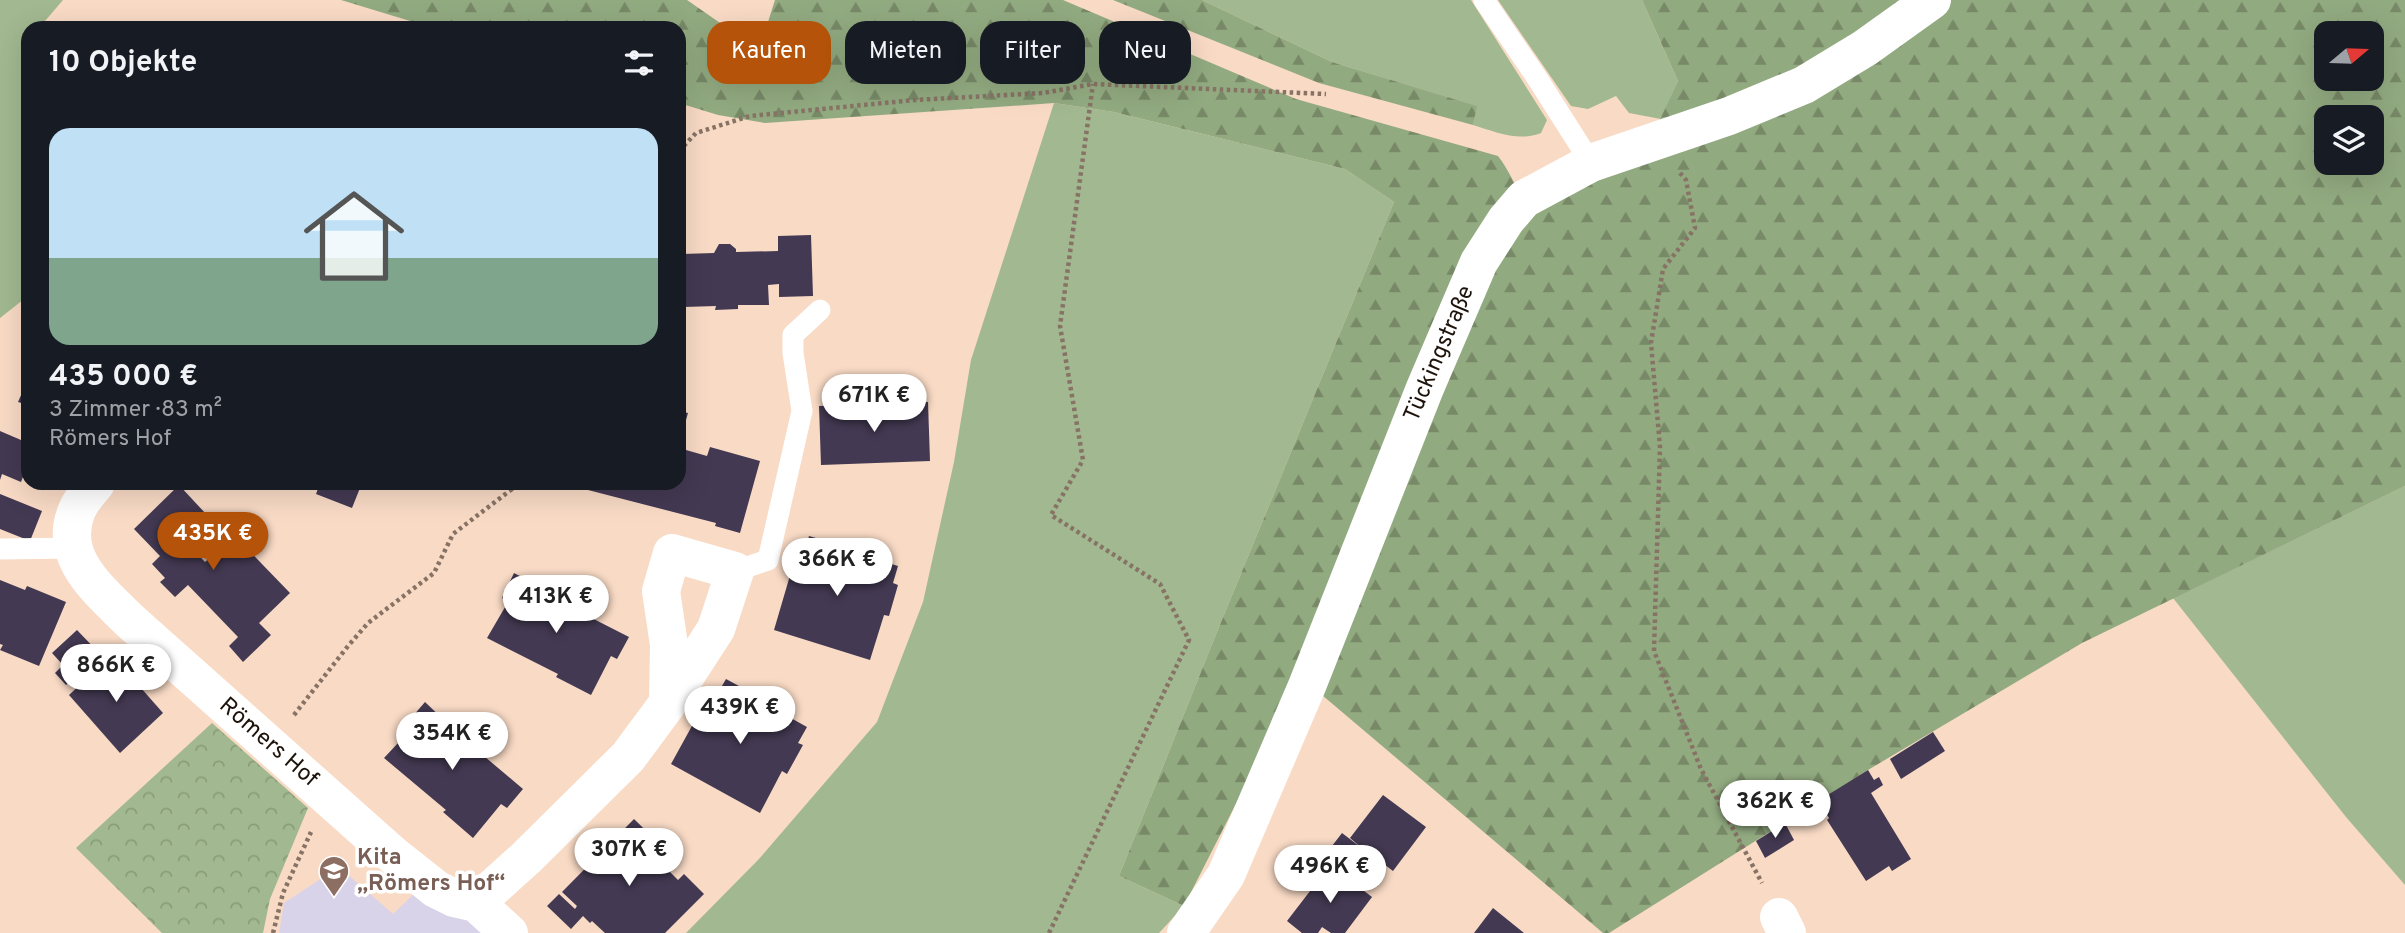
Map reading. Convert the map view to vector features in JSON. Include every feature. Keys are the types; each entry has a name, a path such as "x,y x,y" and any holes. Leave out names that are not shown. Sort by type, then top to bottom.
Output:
{"street":[{"name":"Tückingstraße","path":"1186,933 1226,875 1287,735 1425,388 1479,262 1506,220 1524,199 1591,163 1729,116 1804,85 1865,48 1932,0"},
{"name":"Römers Hof","path":"91,490 77,509 73,528 74,548 82,571 120,611 393,855 436,889 454,898 476,903 509,933"},
{"path":"476,903 582,805 628,757 668,703 716,629 735,571 672,553 661,591 669,645 668,703"}],"lane":[{"path":"1484,0 1591,163"},
{"path":"735,571 768,560 802,411 793,335 820,310"},
{"path":"0,549 74,548"}],"path":[{"path":"1049,933 1189,640 1160,584 1051,515 1083,460 1060,326 1093,84"},
{"path":"686,144 696,133 750,116 915,100 1043,93 1093,84 1326,94"},
{"path":"1650,141 1686,180 1695,228 1663,269 1651,343 1660,447 1654,651 1701,769 1783,925"},
{"path":"271,747 354,638 368,623 434,573 453,534 511,490"},
{"path":"273,933 283,893 307,840 331,798"}],"shaded area":[{"name":"Kita „Römers Hof“","path":"339,867 393,914 414,894 482,924 495,933 279,933 284,903"}],"green space":[{"path":"0,0 63,0 45,21 21,21 21,302 0,318"},
{"path":"341,0 687,0 717,21 707,21 707,84 831,84 831,21 768,21 775,0 1063,0 1112,21 1099,21 1099,84 1191,84 1191,54 1296,99 1498,156 1524,199 1650,141 1678,81 1642,0 2405,0 2405,486 2082,643 1868,770 1609,933 1603,933 1322,695 1244,788 1184,906 1119,876 1394,202 1345,169 1114,112 1054,103 765,123 718,115 686,105 686,21 410,21"},
{"path":"1113,0 1202,0 1332,62 1477,106 1473,125 1319,83 1191,31 1191,21 1165,21"},
{"path":"1202,0 1471,0 1547,120 1541,133 1524,137 1473,125 1476,106 1332,62"},
{"path":"1498,0 1642,0 1678,81 1661,119 1629,113 1616,96 1588,109 1571,106"},
{"path":"1054,103 1114,112 1345,169 1394,202 1119,876 1184,906 1159,933 686,933 759,859 877,722 923,602 954,462 971,360"},
{"path":"2405,486 2405,885 2346,817 2173,598"},
{"path":"212,723 308,808 270,899 263,933 162,933 76,848"}],"building":[{"path":"811,235 813,296 779,297 779,284 768,285 769,305 738,305 738,309 715,310 716,306 686,307 686,254 714,253 719,244 730,244 736,252 778,251 778,236"},
{"path":"928,402 930,461 821,465 819,406"},
{"path":"0,431 21,440 21,482 2,474 0,480"},
{"path":"710,447 760,461 740,533 715,526 716,523 588,490 686,490 686,450 707,456"},
{"path":"174,490 184,490 206,514 182,538 205,562 234,535 290,593 259,623 271,635 243,662 229,646 238,637 188,585 175,597 160,582 165,578 152,564 160,556 134,529"},
{"path":"317,490 359,490 352,508 316,494"},
{"path":"0,494 42,511 30,541 0,529"},
{"path":"809,536 862,551 856,573 863,576 869,557 898,566 893,583 898,585 889,616 884,615 870,660 774,630 796,555 803,557"},
{"path":"514,573 567,604 564,609 575,614 576,610 629,637 617,659 611,656 591,695 556,677 558,674 487,638 508,602 502,598"},
{"path":"0,580 25,590 27,586 66,602 39,666 0,650 3,645 0,644"},
{"path":"77,630 100,654 66,685 55,673 63,665 52,653"},
{"path":"112,655 163,713 120,753 69,695"},
{"path":"726,679 774,705 763,725 771,729 780,712 807,727 798,743 803,745 787,774 782,771 760,813 671,764 709,695 715,698"},
{"path":"425,702 469,744 466,748 474,755 478,751 523,789 507,808 501,804 473,838 443,812 446,810 384,758 412,728 406,724"},
{"path":"1933,732 1945,751 1901,779 1890,759"},
{"path":"1868,770 1874,780 1879,777 1883,785 1871,793 1911,859 1892,871 1889,866 1866,881 1818,801"},
{"path":"1383,795 1426,827 1393,871 1367,851 1357,865 1332,846 1342,833 1363,849 1350,838"},
{"path":"634,819 679,863 670,872 678,880 684,874 704,894 665,933 605,933 583,916 571,929 547,906 559,894 575,909 577,906 562,892"},
{"path":"1785,823 1794,840 1765,858 1756,841"},
{"path":"1330,865 1372,897 1345,933 1331,933 1322,927 1318,933 1302,933 1287,921"},
{"path":"1493,908 1524,933 1474,933"}],"place":[{"name":"Kita „Römers Hof“","path":"334,898"}]}
